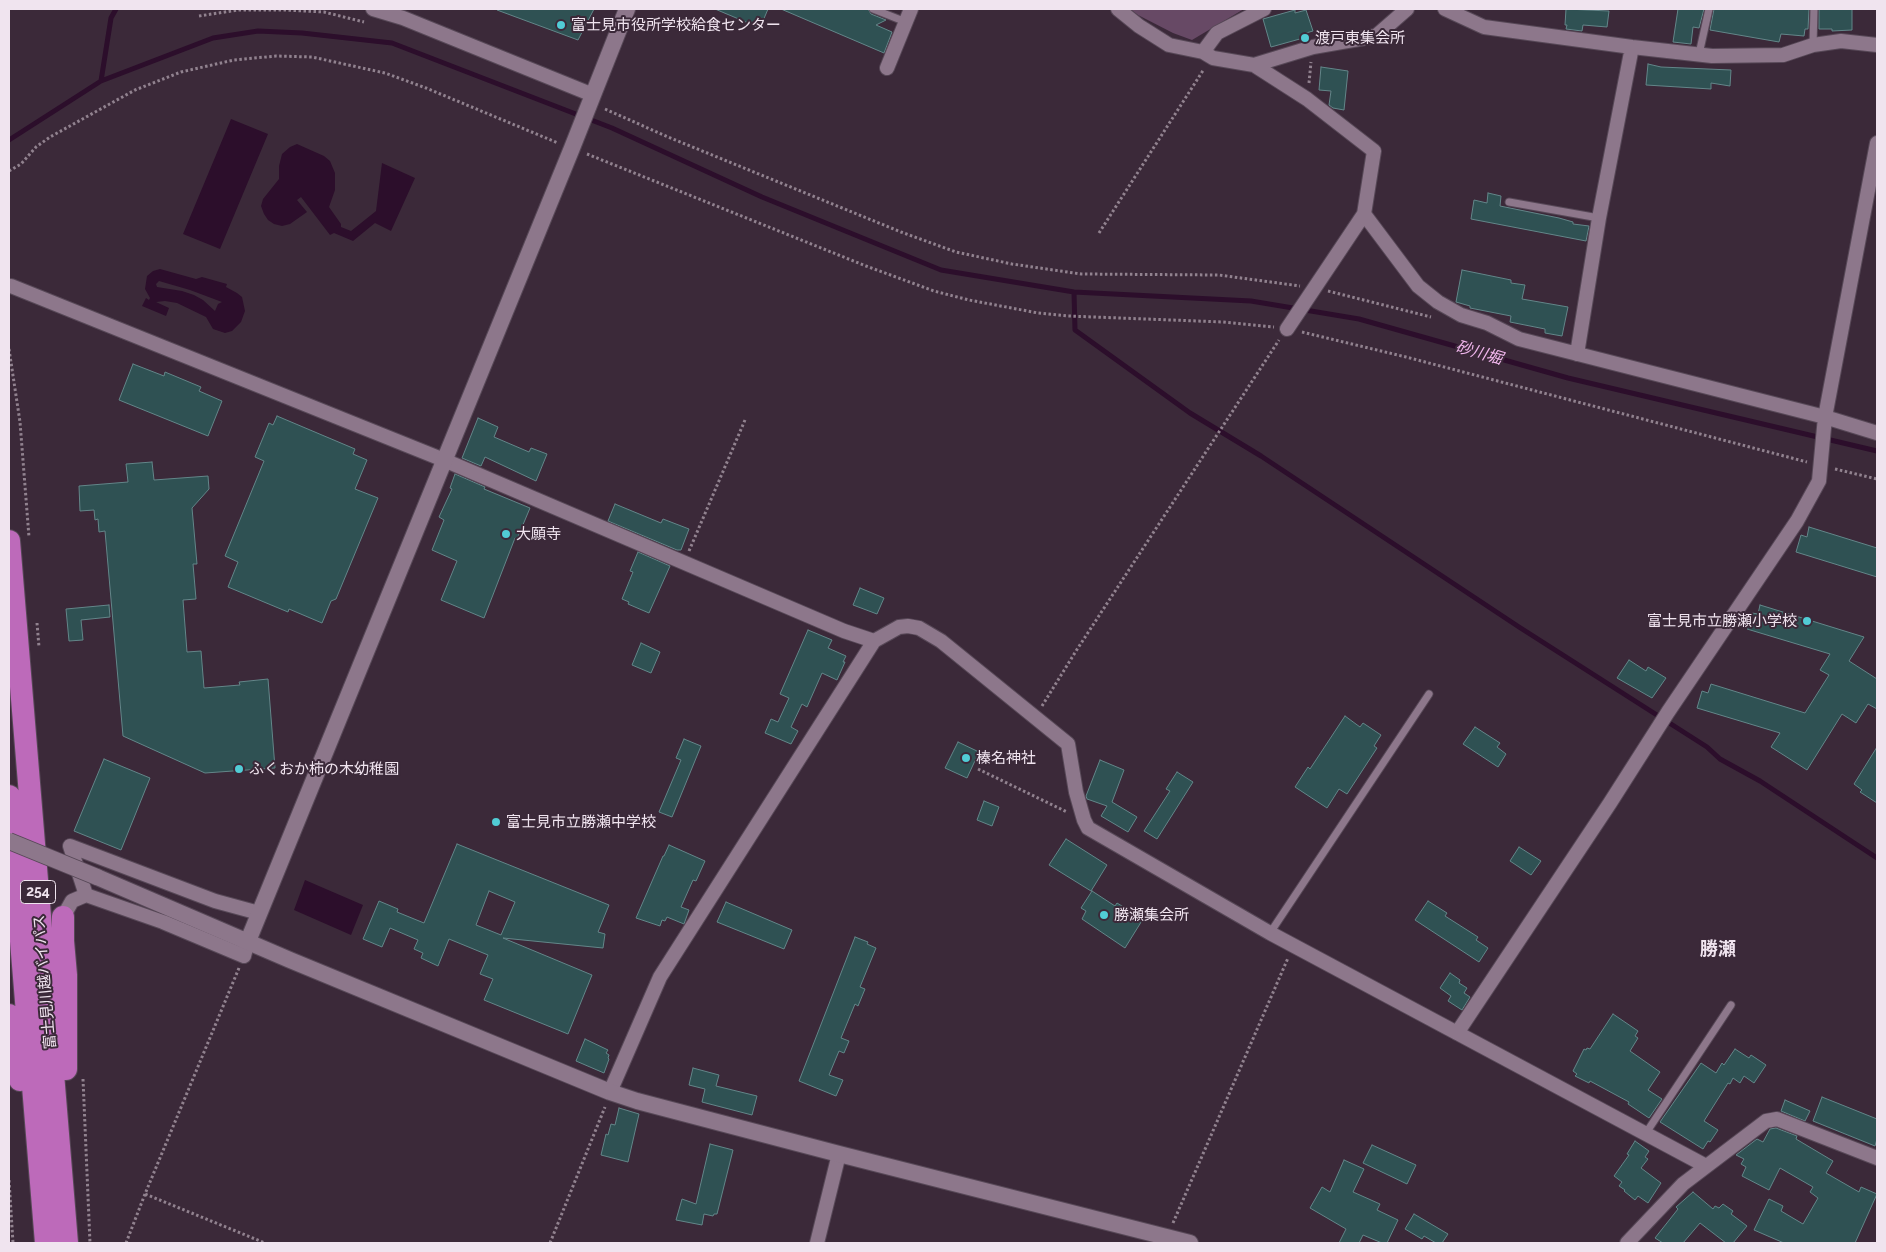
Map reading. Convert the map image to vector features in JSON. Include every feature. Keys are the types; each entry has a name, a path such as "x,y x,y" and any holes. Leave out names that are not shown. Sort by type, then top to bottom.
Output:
{"highway":[{"name":"富士見川越バイパス","path":"19,542 67,1243"},
{"name":"富士見川越バイパス","path":"9,796 46,1243"},
{"name":"254","path":"61,1170 67,1094 66,974 63,917"},
{"name":"254","path":"9,1015 14,1055 39,1161"}],"street":[{"path":"373,9 412,21 591,102"},
{"path":"246,948 591,102 627,9"},
{"path":"887,68 911,9"},
{"path":"1118,9 1169,46 1254,65 1306,99 1374,151 1364,214 1287,329"},
{"path":"1208,55 1217,33 1264,9"},
{"path":"1254,65 1313,47 1376,36 1407,9"},
{"path":"1445,9 1484,27 1699,54 1783,55 1813,45 1841,41 1877,44"},
{"path":"1577,354 1599,218 1632,47"},
{"path":"1457,1033 1610,803 1668,712 1798,520 1819,481 1825,417 1877,143"},
{"path":"1364,214 1418,286 1438,302 1461,315 1487,323 1519,339 1825,417 1877,433"},
{"path":"11,286 444,460 844,631 874,641"},
{"path":"610,1092 660,977 874,641 899,627 908,626 919,628 941,641 1068,744 1076,792 1088,828 1293,946 1706,1166"},
{"path":"9,841 184,914 246,948"},
{"path":"86,895 70,846 215,901 259,913"},
{"path":"63,917 72,901 86,895 246,948 560,1073 637,1101 1190,1243"},
{"path":"1626,1243 1683,1184 1766,1121 1777,1119 1877,1158"},
{"path":"817,1243 839,1154"}],"lane":[{"path":"873,9 906,22"},
{"path":"1699,54 1709,9"},
{"path":"1813,45 1814,9"},
{"path":"1509,202 1599,218"},
{"path":"1270,933 1429,694"},
{"path":"1646,1133 1730,1005"}],"path":[{"path":"199,16 238,10 292,10 324,12 373,24"},
{"path":"1306,99 1313,47"},
{"path":"1099,233 1208,55"},
{"path":"9,171 21,164 36,146 50,137 116,99 143,86 181,72 234,60 276,56 312,57 385,73 426,88 866,266 934,291 1012,309 1060,316 1223,322 1287,329 1406,357 1820,466 1877,479"},
{"path":"591,102 668,137 901,232 956,252 1012,264 1081,274 1219,275 1314,288 1436,318"},
{"path":"1035,717 1081,643 1287,329"},
{"path":"9,349 20,422 19,542"},
{"path":"684,563 745,420"},
{"path":"36,613 39,649"},
{"path":"978,769 1084,820"},
{"path":"1166,1237 1293,946"},
{"path":"126,1243 246,948"},
{"path":"83,1074 90,1243"},
{"path":"550,1243 610,1092"},
{"path":"9,1180 13,1243"},
{"path":"145,1194 265,1243"}],"shaded area":[{"path":"1130,9 1244,9 1192,40 1173,33"},
{"path":"231,119 268,134 220,249 183,234"},
{"path":"297,144 324,156 330,161 335,173 335,190 329,207 341,224 341,227 351,231 376,211 382,163 415,178 391,231 375,223 353,241 334,233 330,235 301,197 297,200 307,212 290,224 282,226 268,220 261,206 263,199 279,179 279,166 282,154"},
{"path":"160,269 196,279 202,277 227,284 226,287 242,297 245,311 241,322 232,331 225,333 213,329 206,317 177,303 156,302 169,308 166,316 142,306 146,298 149,300 150,298 145,289 147,276 153,271","holes":["159,281 222,302 218,304 215,311 194,295 157,287 156,284"]},
{"path":"305,880 363,905 351,935 294,910"}],"building":[{"name":"富士見市役所学校給食センター","path":"498,9 594,9 578,40"},
{"path":"715,9 768,9 760,28"},
{"path":"781,9 868,9 871,14 886,20 876,25 892,32 884,53"},
{"path":"1566,9 1609,11 1607,27 1583,25 1582,31 1566,29"},
{"path":"1678,9 1704,9 1699,28 1693,27 1691,44 1673,42"},
{"path":"1714,9 1809,9 1808,29 1805,29 1804,36 1781,34 1779,42 1710,30"},
{"path":"1819,9 1852,9 1852,30 1832,31 1832,29 1819,29"},
{"path":"1295,10 1295,13 1306,10 1313,31 1306,33 1307,37 1271,47 1263,19"},
{"path":"1648,64 1661,67 1731,70 1730,86 1711,83 1711,89 1646,85"},
{"path":"1321,67 1348,71 1344,110 1333,108 1329,105 1331,91 1319,90"},
{"path":"1488,193 1501,196 1500,206 1559,218 1573,222 1573,224 1589,226 1586,241 1471,219 1474,200 1487,203"},
{"path":"1462,270 1511,280 1511,283 1525,285 1522,299 1568,307 1562,336 1545,333 1545,329 1510,322 1511,316 1470,308 1470,306 1456,302"},
{"path":"133,364 164,376 165,372 201,387 199,391 222,401 208,436 119,400"},
{"path":"277,416 355,449 353,454 367,460 355,489 378,498 336,599 331,601 322,623 289,609 288,612 228,587 238,562 225,556 264,461 255,457 269,423 273,425"},
{"path":"478,418 498,427 494,437 529,452 531,448 547,454 536,481 485,457 481,466 462,458"},
{"path":"152,462 154,480 208,476 209,489 192,508 197,564 193,564 196,599 183,600 187,652 201,651 204,688 240,685 239,682 268,679 275,768 205,773 123,736 105,531 99,532 98,519 95,520 94,510 80,511 79,486 128,482 126,464"},
{"path":"455,474 485,487 484,489 530,508 517,539 515,538 484,618 441,600 457,561 432,550 444,520 439,517 452,489 450,488"},
{"path":"615,504 661,523 663,519 689,529 681,550 608,521"},
{"path":"1809,527 1877,548 1877,577 1796,552 1801,535 1807,537"},
{"path":"638,552 670,566 649,613 628,604 629,602 622,599 633,572 630,571"},
{"path":"860,588 884,598 877,614 853,605"},
{"path":"109,605 110,617 81,620 83,640 69,641 66,609"},
{"path":"1760,605 1864,637 1849,661 1877,679 1877,709 1868,704 1856,723 1842,714 1807,770 1771,747 1780,733 1697,708 1702,691 1708,693 1711,684 1805,713 1829,675 1820,670 1830,654 1747,629 1752,613 1758,614"},
{"path":"808,630 832,640 828,648 846,656 837,680 822,673 807,707 802,704 791,727 798,731 791,744 765,733 771,719 778,722 789,698 780,694"},
{"path":"641,643 660,652 651,673 632,665"},
{"path":"1629,660 1646,671 1648,667 1666,678 1652,698 1617,678"},
{"path":"1345,716 1360,727 1363,723 1381,735 1374,746 1377,748 1347,794 1339,789 1327,808 1295,787 1308,767 1310,769"},
{"path":"1475,727 1500,743 1497,747 1506,754 1498,767 1463,744"},
{"path":"684,739 701,746 672,817 659,812 681,760 676,758"},
{"path":"958,742 979,752 967,778 945,768"},
{"path":"1877,747 1877,803 1860,792 1862,790 1854,784"},
{"path":"104,759 150,778 121,850 74,831"},
{"path":"1100,760 1124,770 1112,802 1137,817 1128,832 1101,816 1107,806 1087,799 1086,796"},
{"path":"1177,772 1193,782 1157,839 1144,831 1170,791 1166,789"},
{"path":"984,801 999,807 992,826 977,820"},
{"path":"1066,839 1107,865 1091,891 1049,865"},
{"path":"457,844 609,905 598,932 605,934 603,948 503,938 592,975 568,1034 484,1000 493,979 480,974 488,955 449,939 438,966 421,958 423,953 414,949 418,940 390,928 382,947 363,939 379,901 398,909 397,912 424,923","holes":["489,891 515,902 501,935 476,925"]},
{"path":"669,845 705,861 696,881 693,880 681,907 689,910 684,924 667,917 665,921 662,920 660,926 636,918"},
{"path":"1519,847 1541,861 1531,875 1510,861"},
{"path":"1092,891 1115,906 1117,903 1143,919 1125,948 1082,919 1086,911 1081,908"},
{"path":"1428,901 1447,913 1445,916 1478,937 1476,940 1488,948 1479,962 1415,920"},
{"path":"726,902 792,930 784,949 717,922"},
{"path":"855,937 868,942 867,944 876,948 860,987 865,989 858,1006 855,1004 841,1038 849,1041 844,1053 839,1051 829,1075 843,1080 836,1096 799,1081"},
{"path":"1450,973 1460,980 1459,983 1467,988 1464,993 1470,997 1462,1010 1448,1001 1451,996 1440,988"},
{"path":"1613,1014 1638,1031 1635,1036 1638,1038 1630,1051 1660,1072 1648,1090 1662,1099 1649,1118 1628,1104 1629,1102 1590,1081 1589,1083 1575,1076 1577,1074 1573,1071 1584,1049 1590,1049"},
{"path":"585,1039 608,1050 606,1053 609,1055 609,1059 604,1073 576,1061"},
{"path":"1735,1049 1749,1058 1751,1055 1766,1065 1754,1083 1744,1076 1740,1083 1733,1078 1730,1084 1728,1083 1704,1121 1718,1130 1703,1149 1660,1122 1701,1063 1716,1073 1722,1063 1724,1065"},
{"path":"693,1068 719,1075 716,1086 757,1096 752,1115 702,1102 705,1089 689,1085"},
{"path":"1822,1097 1877,1119 1875,1146 1813,1121"},
{"path":"1785,1100 1810,1111 1805,1121 1781,1111"},
{"path":"619,1108 639,1114 628,1162 601,1155 606,1134 608,1135 611,1124 615,1125"},
{"path":"1776,1128 1797,1136 1796,1139 1833,1161 1826,1173 1859,1192 1861,1187 1877,1194 1855,1243 1784,1243 1754,1230 1769,1199 1783,1206 1781,1211 1803,1224 1818,1198 1810,1192 1813,1187 1780,1168 1769,1190 1742,1176 1746,1167 1741,1164 1744,1159 1736,1155 1757,1139 1763,1142 1770,1129"},
{"path":"1635,1141 1649,1151 1645,1157 1648,1159 1641,1168 1661,1183 1648,1203 1638,1196 1635,1200 1619,1186 1622,1182 1614,1176 1629,1155 1627,1154"},
{"path":"710,1144 733,1150 717,1214 713,1216 704,1214 702,1225 676,1220 682,1199 696,1204"},
{"path":"1372,1145 1416,1165 1407,1184 1363,1163"},
{"path":"1344,1160 1364,1169 1353,1192 1380,1204 1377,1210 1398,1220 1387,1243 1382,1243 1363,1235 1359,1243 1339,1243 1346,1229 1310,1208 1322,1187 1330,1192"},
{"path":"1693,1192 1713,1209 1715,1206 1719,1208 1723,1204 1733,1211 1731,1214 1747,1226 1733,1243 1726,1243 1700,1223 1683,1243 1663,1243 1655,1238 1678,1209 1676,1207"},
{"path":"1414,1214 1448,1234 1442,1243 1436,1243 1424,1236 1422,1239 1405,1229"}],"waterway":[{"path":"101,81 111,18 116,9"},
{"name":"砂川堀","path":"9,140 101,81 213,38 258,31 302,33 392,43 612,128 762,197 941,270 1074,292 1251,301 1359,319 1568,378 1877,451"},
{"path":"1074,292 1075,330 1190,413 1261,456 1519,627 1707,747 1720,759 1760,781 1877,858"}],"place":[{"name":"富士見市役所学校給食センター","path":"561,25"},
{"name":"渡戸東集会所","path":"1305,38"},
{"name":"大願寺","path":"506,534"},
{"name":"富士見市立勝瀬小学校","path":"1807,621"},
{"name":"榛名神社","path":"966,758"},
{"name":"ふくおか柿の木幼稚園","path":"239,769"},
{"name":"富士見市立勝瀬中学校","path":"496,822"},
{"name":"勝瀬集会所","path":"1104,915"}],"district":[{"name":"勝瀬","path":"1718,950"}]}
